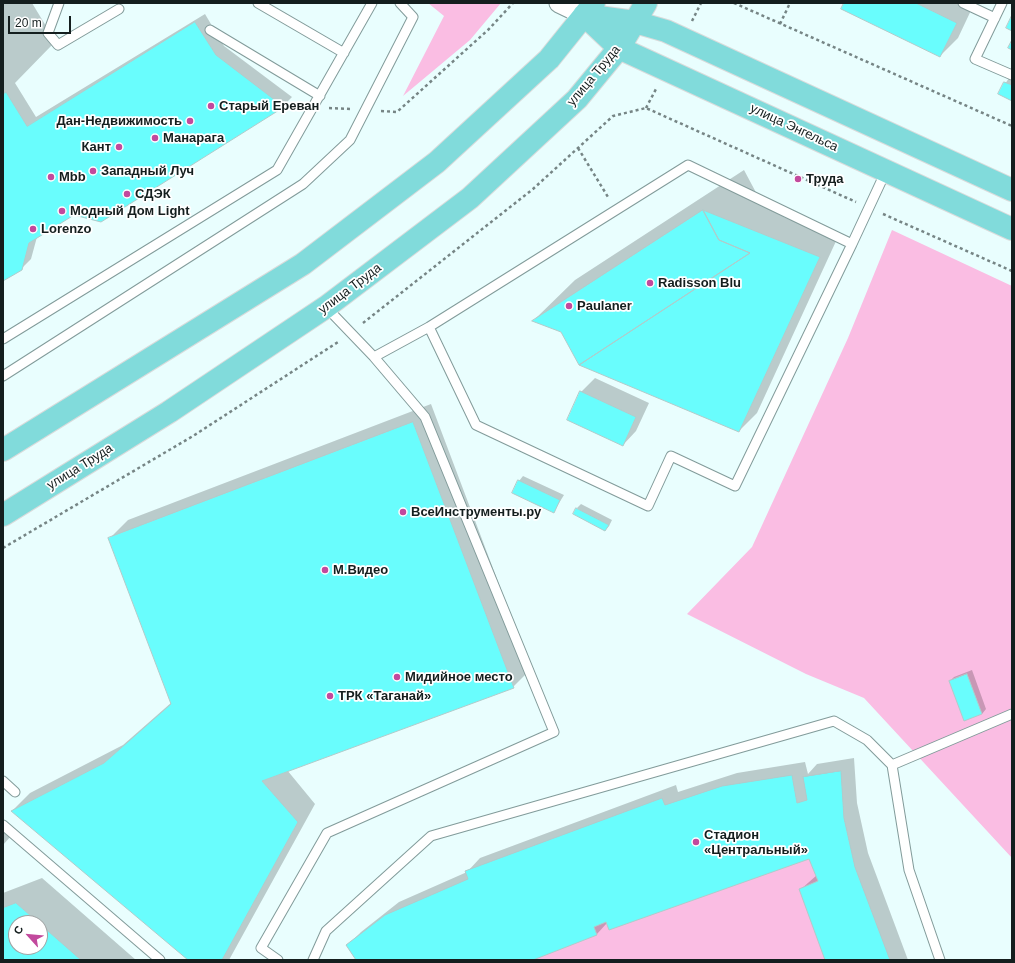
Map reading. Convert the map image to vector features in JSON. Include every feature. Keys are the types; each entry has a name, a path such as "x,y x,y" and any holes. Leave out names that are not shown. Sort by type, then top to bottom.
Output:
{"main road":[{"name":"улица Труда","path":"3,515 169,412 326,307 470,198 577,99 619,48 646,3"},
{"name":"улица Энгельса","path":"589,9 666,31 684,38 1012,190"},
{"name":"улица Энгельса","path":"589,9 619,48 1012,229"},
{"path":"4,447 303,264 437,162 548,59 589,9"}],"street":[{"name":"улица Энгельса","path":"560,3 589,9"}],"lane":[{"path":"59,3 48,33 58,45 119,9"},
{"path":"258,3 344,53"},
{"path":"3,376 303,184 350,140 413,17 400,3"},
{"path":"963,3 995,18"},
{"path":"1002,3 975,59 1012,75"},
{"path":"3,340 277,170 320,96 370,4"},
{"path":"210,30 320,96"},
{"path":"374,357 429,327 688,165 852,244"},
{"path":"429,327 476,425 648,506 671,456 735,486 870,208 886,171"},
{"path":"278,960 262,948 327,833 554,732 425,418 374,357 326,307"},
{"path":"892,766 1012,714"},
{"path":"313,960 326,931 431,836 834,720 867,740 892,766 909,870 940,960"},
{"path":"3,781 15,792"},
{"path":"3,825 160,960"}],"path":[{"path":"314,106 365,111 397,112 489,29 513,3"},
{"path":"734,3 1012,126"},
{"path":"780,24 790,3"},
{"path":"646,108 1012,271"},
{"path":"578,148 616,210"}],"shaded area":[{"path":"428,3 501,3 470,40 403,96 444,16"},
{"path":"892,230 1012,286 1012,858 864,698 806,674 687,614 752,547 848,338"},
{"name":"Стадион «Центральный»","path":"841,771 844,818 855,867 890,960 356,960 346,945 385,915 468,879 465,871 662,798 665,805 722,786 792,775 797,803 807,800 803,777"}],"building":[{"path":"844,3 916,3 957,23 940,57 841,9"},
{"path":"1012,15 1012,31 1006,28"},
{"name":"Западный Луч","path":"195,22 216,55 284,107 101,222 74,215 29,243 22,270 3,281 3,94 6,92 27,126"},
{"path":"1012,40 1012,50 1008,48"},
{"path":"1004,82 1012,85 1012,101 998,94"},
{"path":"703,210 719,240 750,253 579,365 561,332 532,321"},
{"path":"703,210 820,257 739,432 579,365 750,253 719,240"},
{"path":"580,391 636,417 623,446 567,420"},
{"name":"ТРК «Таганай»","path":"413,422 514,688 262,781 298,822 222,960 188,960 11,811 104,763 171,704 108,538"},
{"path":"518,480 560,500 554,513 512,493"},
{"path":"576,508 609,525 605,531 573,514"},
{"path":"967,674 982,714 964,721 949,681"},
{"name":"Стадион «Центральный»","path":"841,771 844,818 855,867 890,960 825,960 799,889 818,881 809,859 609,930 606,922 594,927 597,935 533,960 356,960 346,945 385,915 468,879 465,871 662,798 665,805 722,786 792,775 797,803 807,800 803,777"},
{"path":"16,903 30,915 8,915 8,955 48,955 48,931 81,960 3,960 3,908"}],"place":[{"name":"Старый Ереван","path":"211,106"},
{"name":"Дан-Недвижимость","path":"190,121"},
{"name":"Манарага","path":"155,138"},
{"name":"Кант","path":"119,147"},
{"name":"Западный Луч","path":"93,171"},
{"name":"Mbb","path":"51,177"},
{"name":"Труда","path":"798,179"},
{"name":"СДЭК","path":"127,194"},
{"name":"Модный Дом Light","path":"62,211"},
{"name":"Lorenzo","path":"33,229"},
{"name":"Radisson Blu","path":"650,283"},
{"name":"Paulaner","path":"569,306"},
{"name":"ВсеИнструменты.ру","path":"403,512"},
{"name":"М.Видео","path":"325,570"},
{"name":"Мидийное место","path":"397,677"},
{"name":"ТРК «Таганай»","path":"330,696"},
{"name":"Стадион «Центральный»","path":"696,842"}]}
